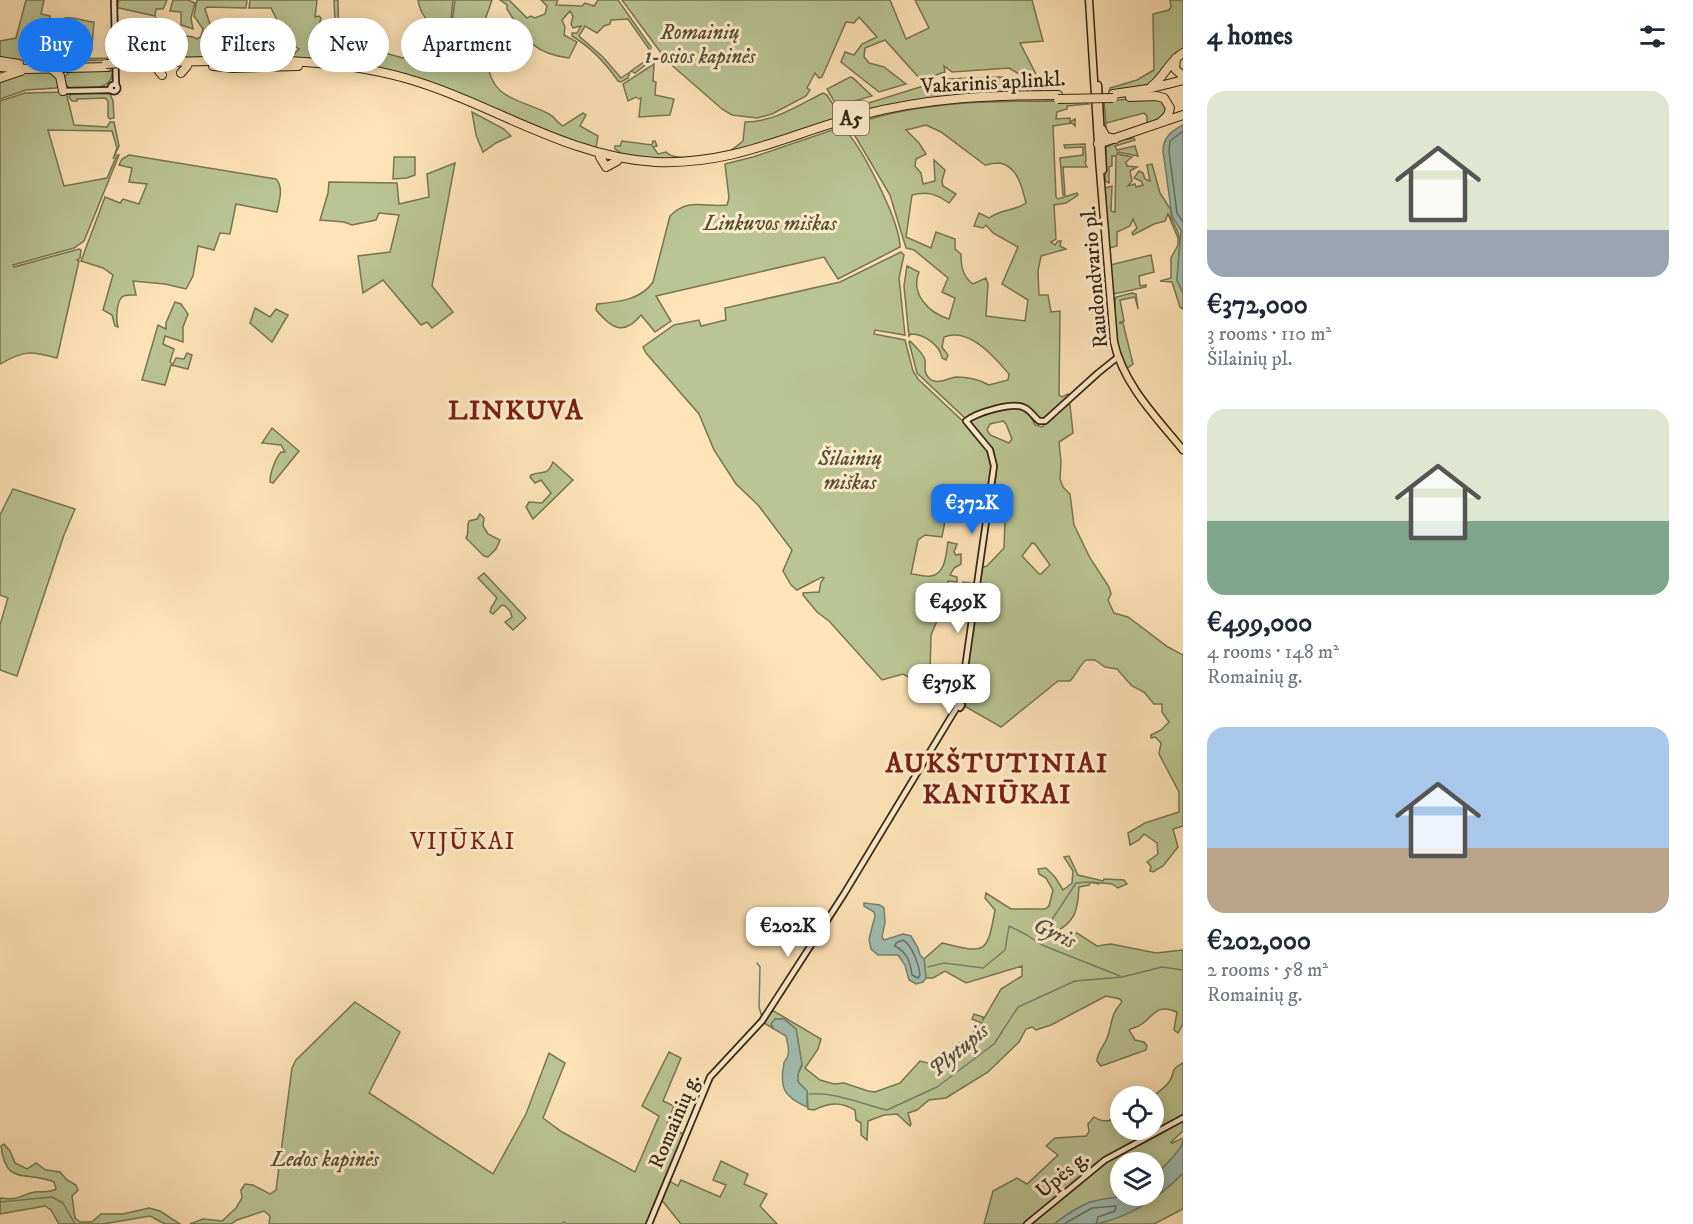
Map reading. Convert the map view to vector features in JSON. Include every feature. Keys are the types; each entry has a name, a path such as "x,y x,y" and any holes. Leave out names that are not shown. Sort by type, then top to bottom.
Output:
{"highway":[{"path":"1180,54 1175,62 1175,69 1183,80"},
{"path":"1148,89 1160,79 1172,61 1180,54"},
{"path":"0,61 37,65 105,65"},
{"path":"188,67 275,61 308,64"},
{"path":"296,65 308,65"},
{"path":"296,65 303,65"},
{"path":"0,67 18,68"},
{"path":"0,78 19,72"},
{"path":"56,72 62,81 63,91"},
{"path":"62,81 68,72"},
{"name":"Vakarinis aplinkl.","path":"366,72 434,91 561,145 600,157 606,167 617,161 657,166 711,163 750,155 832,127 904,109 963,101 1058,97"},
{"name":"Vakarinis aplinkl.","path":"373,72 402,77 434,87 550,137 587,150 599,149 615,152 633,160 682,162 730,156 860,115 913,104 961,97 1130,97 1183,80"},
{"name":"Vakarinis aplinkl.","path":"1113,96 1183,80"},
{"path":"1130,97 1156,96 1166,100 1169,113 1156,125"},
{"path":"1099,142 1116,139 1183,116"},
{"path":"1102,130 1106,137 1116,139"}],"main road":[{"name":"Raudondvario pl.","path":"1089,0 1115,348 1130,383 1183,450"},
{"path":"115,2 116,18"},
{"name":"Raudondvario pl.","path":"1093,61 1102,130 1099,142"},
{"path":"63,91 101,90 112,86 114,75"},
{"path":"101,90 109,85 114,75"},
{"path":"1110,362 1115,348"},
{"path":"1110,362 1118,357"},
{"name":"Romainių g.","path":"649,1224 710,1077 762,1021 844,894 958,705 994,463 990,450 966,421 979,414 1014,405 1025,408 1039,421 1045,421 1110,362"},
{"name":"Upės g.","path":"1027,1224 1105,1160 1183,1119"}],"green space":[{"path":"26,0 44,0 41,14 50,16 50,18 21,18"},
{"path":"119,0 167,0 163,9 156,9 155,16 119,8 117,7"},
{"path":"173,0 188,0 195,3 191,18 193,29 188,27 188,18 181,18 181,12 170,11"},
{"path":"197,0 247,0 246,8 207,7 205,9 208,18 200,18 200,25 194,16"},
{"path":"250,0 317,0 315,17 321,18 308,18 308,62 296,62 296,52 299,49 296,47 296,18 276,18 271,8 249,8"},
{"path":"334,0 338,0 338,18 335,18"},
{"path":"418,0 453,0 451,18 426,18"},
{"path":"455,0 492,0 486,18 453,18"},
{"path":"500,0 509,0 527,18 513,18 507,5"},
{"path":"541,0 558,0 556,5 582,6 585,3 594,6 598,0 618,0 651,47 649,62 635,73 631,71 648,59 649,49 628,19 611,20 610,24 597,33 585,26 579,36 603,57 621,78 630,72 628,78 621,82 618,81 592,51 572,36 572,33 577,33 581,26 573,28 571,24 573,16 570,11 562,20 565,27 564,35 577,42 569,58 556,56 533,44 533,18 527,18 545,14 547,6"},
{"name":"Romainių 1-osios kapinės","path":"622,0 890,0 906,39 929,28 915,0 1032,0 1043,41 1020,43 1038,78 1042,78 1039,81 1042,93 939,98 706,158 660,159 624,155 615,149 615,146 620,146 622,141 652,145 655,141 657,146 653,147 658,154 666,152 677,157 727,152 743,141 745,122 776,116 823,93 827,95 841,117 844,116 841,112 846,110 946,79 1003,77 1011,80 1015,77 1029,80 1009,68 952,72 944,66 945,72 921,80 885,40 865,48 864,57 869,63 884,67 906,84 879,92 841,62 845,52 854,55 862,44 877,37 859,17 854,23 846,22 822,77 819,78 815,73 807,88 810,90 806,96 772,114 757,118 732,115 667,61"},
{"path":"1170,0 1183,0 1183,50 1160,78 1148,86 1109,92 1110,88 1137,80 1154,70 1153,14 1169,10"},
{"path":"18,30 18,60 0,58 0,41 16,38"},
{"path":"188,36 197,39 200,37 200,60 188,60"},
{"path":"389,54 401,57 401,72 490,72 500,91 517,101 549,114 563,126 583,113 586,115 580,126 598,136 596,148 581,146 456,92 379,72 389,72"},
{"path":"93,58 105,58 105,60 93,60"},
{"path":"654,64 655,95 674,99 670,115 639,117 641,98 636,97 628,101 623,84"},
{"path":"24,72 54,72 57,74 59,86 26,90 0,99 0,79"},
{"path":"70,72 113,72 108,83 97,88 70,89 64,82 64,77"},
{"path":"850,77 872,96 837,106 827,89"},
{"path":"66,92 74,125 107,127 110,122 114,122 119,146 113,159 117,148 112,131 48,130 64,186 107,178 119,155 84,241 74,248 13,265 14,267 81,250 57,358 28,353 0,364 0,101 25,93"},
{"path":"72,92 110,94 113,101 114,118 108,117 108,101 105,98 72,101 69,97"},
{"path":"1158,97 1166,103 1168,111 1165,117 1114,137 1107,137 1107,133 1111,136 1147,123 1147,116 1144,113 1106,123 1106,125 1104,101"},
{"path":"1058,101 1088,104 1067,106 1067,109 1057,112 1056,119 1070,118 1070,122 1075,119 1075,126 1072,123 1053,126 1056,197 1058,199 1077,193 1078,195 1066,203 1054,205 1056,239 1051,242 1055,245 1061,241 1060,246 1066,249 1041,256 1038,271 1039,295 1048,295 1051,312 1060,311 1059,395 1062,397 1068,394 1070,396 1045,420 1040,420 1024,406 974,414 965,418 917,373 910,341 923,355 926,374 935,381 960,377 989,385 1008,380 1009,374 981,346 963,336 944,337 942,347 948,355 946,360 942,358 941,353 931,341 916,334 909,336 904,286 907,266 919,272 917,288 919,295 923,302 935,312 949,319 955,298 942,292 948,278 914,250 906,248 890,195 855,136 852,125 902,111 928,107 980,102","holes":["926,125 941,132 985,165 1000,163 1006,165 1018,179 1026,203 989,218 979,213 974,226 983,228 986,225 993,233 1018,247 1002,284 1028,300 1025,321 986,316 988,284 986,278 973,284 967,278 962,267 961,254 955,249 955,239 936,232 931,248 906,237 912,195 932,194 949,203 956,194 943,186 945,170 934,160 935,181 923,184 921,173 915,166 916,159 926,154 906,130"]},
{"path":"472,112 504,129 511,136 483,152 476,135"},
{"name":"Linkuvos miškas","path":"843,128 851,137 879,185 894,220 900,247 838,279 824,257 656,296 671,321 655,332 641,315 629,326 618,328 607,322 596,310 597,304 621,301 636,296 653,282 670,216 677,210 697,204 727,205 729,198 725,164 753,157"},
{"path":"1134,138 1135,140 1115,146 1117,150 1135,146 1138,156 1118,152 1117,154 1132,157 1126,162 1127,166 1137,167 1130,171 1132,181 1128,186 1143,185 1141,181 1134,178 1139,171 1143,173 1145,179 1150,181 1147,165 1152,164 1160,193 1171,210 1171,217 1180,240 1177,280 1183,293 1183,309 1180,307 1172,282 1160,281 1171,278 1171,258 1178,245 1178,238 1168,214 1165,221 1133,235 1132,233 1137,228 1133,219 1130,226 1117,232 1117,246 1109,248 1105,188 1112,186 1111,211 1115,212 1116,156 1112,156 1112,166 1109,167 1109,183 1105,181 1106,147"},
{"path":"1085,144 1087,167 1063,167 1065,195 1063,195 1060,158 1083,155 1083,147 1065,148 1064,145"},
{"path":"129,155 276,179 280,186 280,195 277,212 236,204 230,234 220,233 214,250 198,246 193,276 186,289 165,284 133,281 136,295 125,295 120,300 117,312 118,327 115,326 112,315 103,310 113,275 103,268 81,261 105,197 120,203 123,199 139,204 147,184 129,182 132,168 119,165 122,159"},
{"path":"394,157 415,157 415,175 393,179"},
{"path":"455,163 432,286 453,312 432,328 427,322 421,325 383,280 363,293 358,256 390,252 399,215 379,213 376,220 352,225 320,220 329,182 397,183 399,204 429,197 427,174"},
{"name":"Šilainių miškas","path":"901,252 904,255 899,278 905,335 875,330 874,334 905,340 913,371 918,379 967,425 989,453 992,470 987,500 979,512 967,513 945,521 942,537 925,535 918,540 911,574 931,576 940,571 948,542 957,544 954,552 956,555 961,554 961,564 954,568 950,575 957,577 957,582 948,581 940,614 931,635 928,684 922,684 903,674 882,680 803,595 803,593 819,592 824,578 797,590 791,585 783,571 792,550 758,505 736,484 714,450 699,414 643,347 674,325 699,320 701,326 726,320 725,308 840,282"},
{"path":"1151,255 1154,272 1139,276 1140,286 1146,285 1146,287 1114,294 1112,292 1110,265"},
{"path":"1136,294 1138,309 1135,297 1120,300 1124,321 1119,323 1123,323 1133,364 1126,369 1116,342 1115,301 1116,297"},
{"path":"175,302 181,304 188,314 183,327 183,342 165,336 163,344 174,349 170,362 173,364 176,358 184,359 187,353 192,355 188,369 171,365 165,385 142,380 158,325 166,329 166,323"},
{"path":"255,308 270,317 276,309 288,315 272,342 250,323"},
{"path":"1068,404 1070,405 1073,433 1059,442 1060,479 1063,487 1070,494 1074,525 1090,558 1109,587 1111,594 1108,600 1114,613 1128,617 1168,647 1183,655 1183,826 1173,829 1178,847 1163,866 1153,872 1150,871 1151,866 1147,862 1158,854 1157,843 1144,834 1130,845 1128,833 1145,823 1179,812 1179,792 1159,754 1161,743 1155,737 1151,738 1151,735 1161,730 1169,722 1162,712 1162,704 1154,704 1144,692 1132,686 1117,669 1105,667 1095,660 1086,660 1070,681 1058,681 1001,727 962,703 964,680 969,680 968,684 975,688 983,681 982,677 965,675 974,615 958,608 962,597 963,582 978,584 980,568 987,566 1004,548 1005,519 990,511 996,461 988,445 969,422 993,412 1019,408 1031,416 1035,425 1042,427","holes":["1003,421 1012,439 1009,443 990,435 987,430 990,424","1032,543 1050,565 1041,574 1022,556"]},
{"path":"272,428 299,451 273,483 270,482 273,466 281,452 285,452 281,445 262,443"},
{"path":"553,462 573,480 533,519 526,507 529,502 542,503 551,493 541,480 535,483 530,477 547,471"},
{"path":"13,489 75,509 64,535 17,676 0,670 0,625 8,598 0,595 0,515"},
{"path":"480,514 484,518 483,526 488,534 500,540 496,549 488,557 484,556 466,538 469,521 477,519"},
{"path":"484,573 526,618 513,630 505,622 512,617 505,606 502,605 493,614 490,612 497,598 478,578"},
{"path":"1069,856 1078,875 1103,881 1104,879 1124,880 1127,884 1118,888 1112,884 1091,882 1089,885 1079,887 1078,903 1074,915 1067,925 1054,933 1062,936 1077,933 1097,946 1111,944 1156,953 1183,950 1183,1024 1178,1033 1174,1030 1177,1012 1161,1009 1140,1025 1129,1030 1135,1040 1144,1042 1147,1046 1146,1050 1101,1066 1097,1061 1098,1055 1107,1038 1113,1016 1122,1002 1120,999 1106,996 1051,1025 1036,1030 1032,1027 1026,1029 1019,1042 988,1072 946,1098 929,1100 917,1110 908,1113 910,1126 897,1114 884,1115 868,1121 867,1140 861,1135 861,1123 856,1120 855,1110 834,1104 814,1110 808,1109 807,1091 798,1082 798,1074 802,1066 796,1029 784,1019 775,1019 771,1024 774,1029 764,1023 772,1010 821,1039 818,1049 805,1068 820,1080 834,1084 844,1083 875,1092 900,1083 920,1061 940,1066 955,1045 967,1039 982,1023 972,1019 974,1014 983,1017 983,1020 1001,989 1022,976 1022,966 966,983 945,971 933,978 926,978 924,959 942,943 967,949 982,948 989,936 995,910 985,898 986,893 1011,909 1045,909 1049,906 1053,890 1046,878 1039,874 1038,869 1046,868 1063,890 1072,883 1073,871 1064,857"},
{"name":"Ledos kapinės","path":"355,1002 400,1032 369,1093 493,1174 526,1114 549,1053 565,1063 543,1118 562,1132 635,1172 659,1116 642,1106 669,1052 681,1058 663,1101 674,1106 667,1124 686,1136 669,1181 678,1186 681,1180 720,1197 726,1185 713,1180 721,1161 748,1174 744,1184 767,1194 760,1206 777,1224 681,1224 660,1198 649,1224 566,1224 564,1222 561,1224 269,1224 270,1216 264,1211 231,1224 190,1224 203,1219 222,1221 236,1208 242,1198 241,1190 245,1184 253,1185 270,1194 276,1190 292,1068 296,1060"},
{"path":"1183,1063 1183,1131 1171,1142 1183,1138 1180,1149 1164,1167 1164,1152 1110,1152 1110,1200 1090,1202 1054,1224 984,1224 993,1191 1017,1178 1027,1184 1058,1155 1046,1146 1055,1138 1086,1136 1089,1132 1088,1124 1094,1117 1110,1120 1110,1140 1164,1140 1164,1087 1178,1066"},
{"path":"4,1144 15,1163 27,1169 36,1163 46,1170 60,1172 76,1185 78,1190 72,1196 75,1218 80,1222 92,1222 101,1214 123,1214 149,1208 160,1211 180,1224 165,1224 150,1216 103,1224 59,1224 51,1210 45,1206 0,1214 0,1198 16,1198 56,1189 54,1182 12,1172 4,1159 1,1146"},
{"path":"1183,1173 1183,1209 1154,1224 1095,1224 1138,1206 1164,1206 1164,1190"}],"water":[{"path":"1183,125 1183,293 1177,280 1181,231 1172,216 1163,151 1169,135"},
{"path":"864,903 880,905 884,908 885,922 882,937 884,940 903,934 911,936 924,959 926,978 923,982 916,984 909,980 905,965 898,955 878,955 871,949 869,939 875,916 874,912 864,906"},
{"path":"775,1019 784,1019 796,1029 802,1064 798,1082 807,1091 807,1107 785,1091 782,1079 784,1061 788,1057 789,1048 786,1036 774,1029 771,1024"},
{"path":"1183,1144 1183,1173 1164,1191 1164,1166"},
{"path":"1110,1198 1110,1206 1141,1206 1121,1217 1096,1224 1054,1224 1076,1209"}],"waterway":[{"path":"1038,941 1076,883 1099,884"},
{"name":"Gyris","path":"928,967 944,963 983,968 1005,950 1009,926 1042,945 1120,976"},
{"name":"Plytupis","path":"757,963 760,967 759,1007 762,1017"},
{"name":"Plytupis","path":"809,1094 839,1097 887,1110 937,1087 994,1044 1018,1007 1075,981 1122,977 1162,967 1183,970"},
{"path":"0,1202 52,1197 63,1203 75,1224"}],"district":[{"name":"LINKUVA","path":"516,410"},
{"name":"AUKŠTUTINIAI KANIŪKAI","path":"997,778"},
{"name":"VIJŪKAI","path":"463,841"}]}
